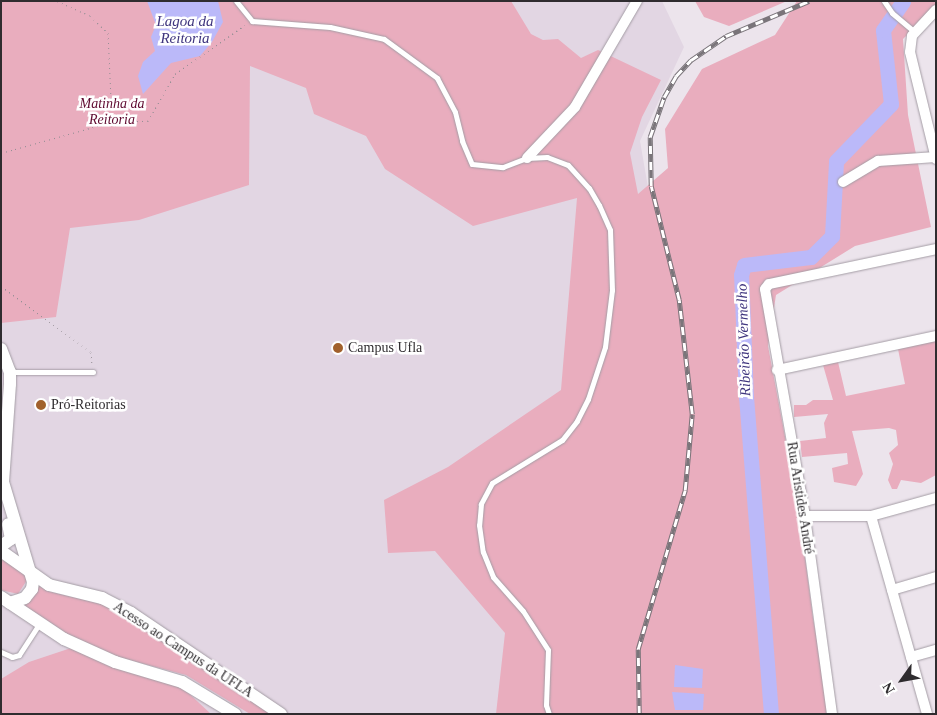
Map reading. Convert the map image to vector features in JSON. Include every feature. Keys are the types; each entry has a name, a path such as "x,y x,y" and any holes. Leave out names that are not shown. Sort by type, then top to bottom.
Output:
{"street":[{"path":"527,158 575,108 637,1"},
{"path":"843,182 878,161 936,158 912,68 910,44 915,32 936,10"},
{"name":"Rua Aristides André","path":"832,714 805,516 764,294 769,284 936,250"},
{"path":"777,370 936,336"},
{"path":"1,349 5,369 3,482 29,569 32,589 25,598 6,600"},
{"path":"1,409 5,369"},
{"path":"805,516 871,516 936,498"},
{"path":"1,503 12,535 8,544 1,546"},
{"path":"871,516 926,714"},
{"name":"Acesso ao Campus da UFLA","path":"1,551 49,585 102,598 130,613 281,714"},
{"path":"892,590 936,577"},
{"name":"Acesso ao Campus da UFLA","path":"6,600 93,654 182,682 234,714"},
{"path":"911,657 936,650"}],"lane":[{"path":"236,1 252,21 330,27 384,39 437,78 455,112 462,141 472,164 503,167 527,158 547,157 568,165 589,188 610,230 613,260 606,347 577,421 562,440 492,483 481,504 479,525 486,564 492,577 539,632 548,650 546,705 550,714"},
{"path":"884,1 892,13 915,32"},
{"path":"5,369 93,372"},
{"path":"1,652 12,657 18,655 40,622"}],"path":[{"path":"57,1 90,16 108,33 112,122"},
{"path":"1,153 112,122 148,121 175,74 252,21"},
{"path":"1,286 91,352 93,372"}],"shaded area":[{"name":"Campus Ufla","path":"1,1 662,1 684,47 640,141 687,413 819,652 829,714 1,714"}],"green space":[{"name":"Matinha da Reitoria","path":"1,1 511,1 531,34 543,40 558,39 581,58 598,50 661,80 642,117 630,153 638,194 668,168 665,129 702,69 775,35 797,1 936,1 936,6 903,39 908,115 931,227 855,246 776,295 768,346 799,511 813,618 827,696 826,714 496,714 505,633 435,551 388,553 384,500 448,467 561,390 577,198 473,226 385,169 366,136 314,114 306,88 250,66 249,185 139,220 70,228 56,317 1,323"},
{"path":"695,1 787,1 729,26 704,17"},
{"path":"936,339 936,475 921,483 901,480 897,489 892,489 888,480 893,464 889,453 898,445 896,430 889,428 852,431 863,474 856,486 834,482 832,468 848,464 847,453 802,457 800,441 826,438 824,423 828,414 794,417 794,405 806,405 813,400 833,400 823,365 838,362 846,396 905,384 898,349"},
{"path":"1,555 21,568 27,580 18,594 1,590"},
{"path":"38,585 47,591 102,604 188,656 271,714 250,714 186,675 118,657 183,688 211,714 1,714 1,679 29,662 77,646 63,631 22,604"}],"water":[{"name":"Lagoa da Reitoria","path":"147,1 218,1 223,22 212,42 200,56 171,63 143,94 138,76 143,62 155,51 151,37 156,25"},
{"path":"675,665 703,669 702,688 674,687"},
{"path":"672,692 704,694 703,710 675,710"}],"waterway":[{"name":"Ribeirão Vermelho","path":"771,714 746,397 741,275 744,265 811,257 832,236 836,161 891,104 883,30 903,1"}],"railway":[{"path":"639,714 638,649 685,490 692,414 679,300 651,186 650,137 664,97 676,76 691,60 726,36 809,1"}],"place":[{"name":"Campus Ufla","path":"338,348"},
{"name":"Pró-Reitorias","path":"41,405"}]}
